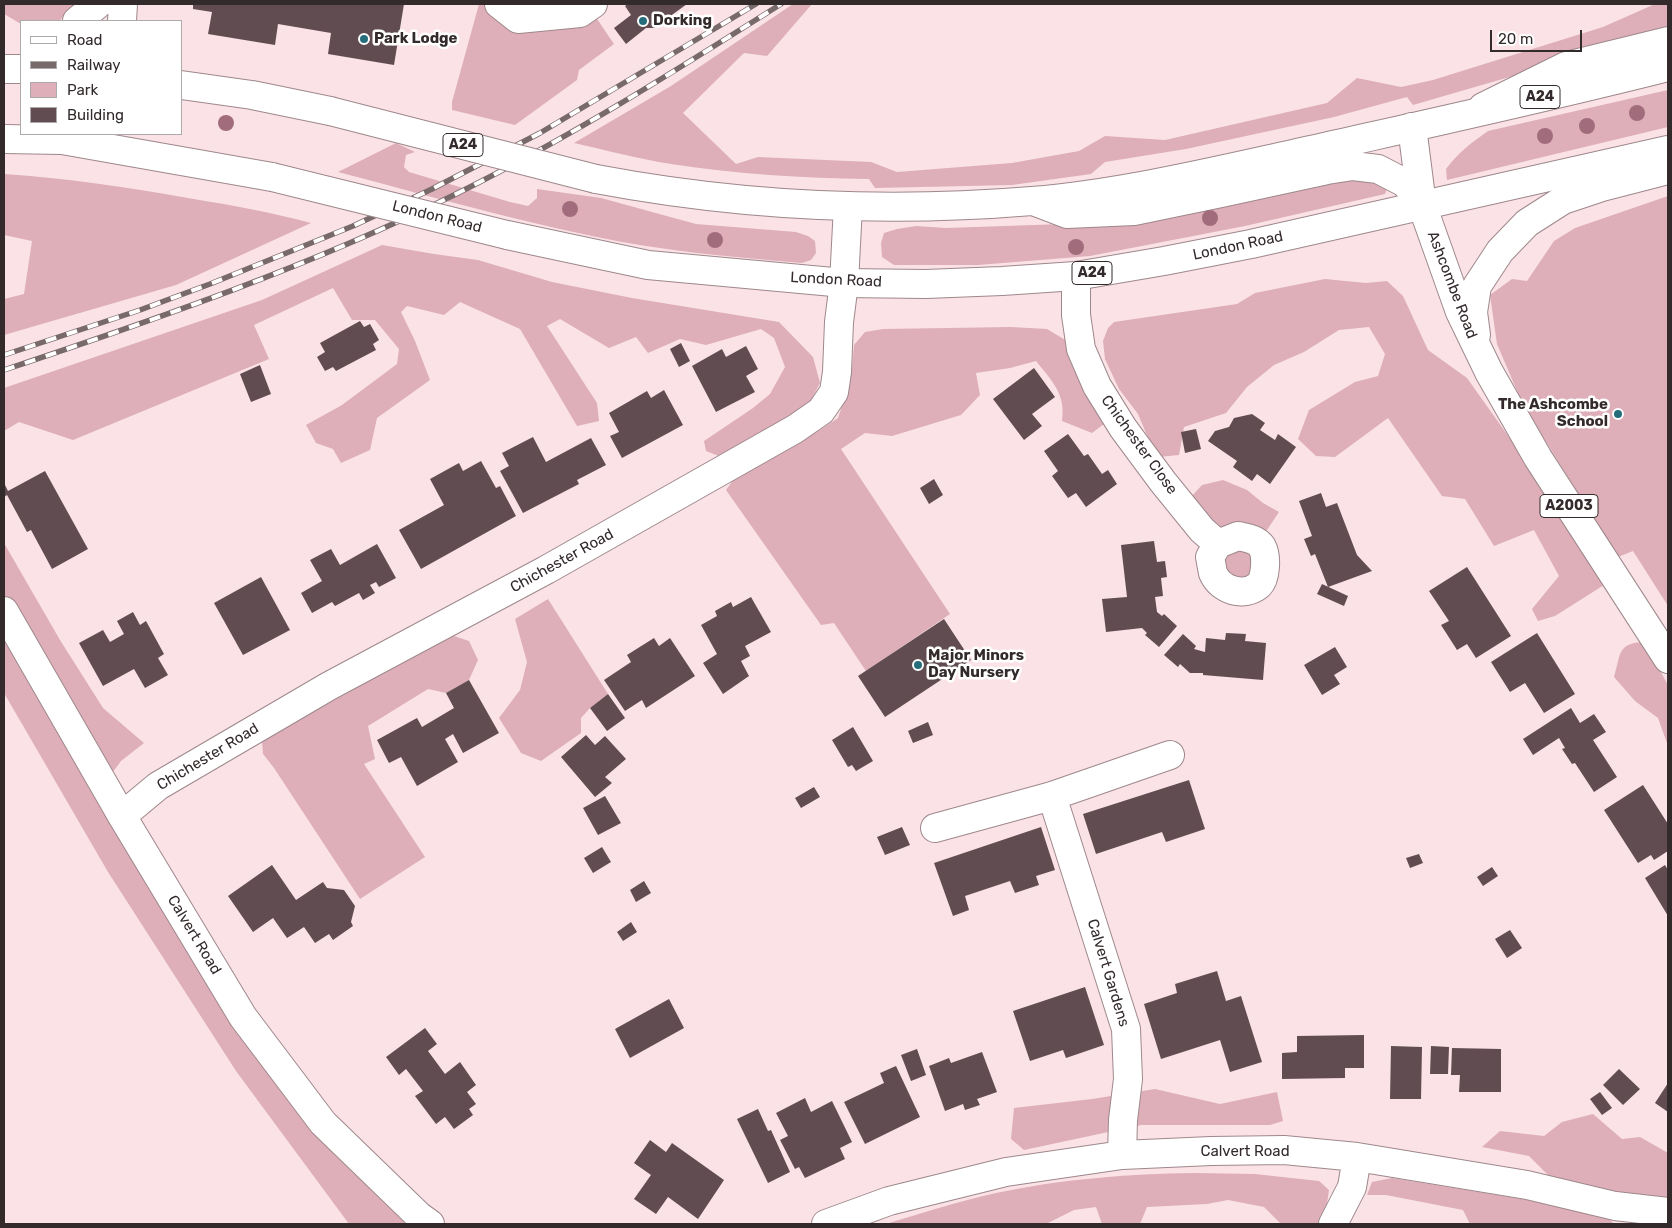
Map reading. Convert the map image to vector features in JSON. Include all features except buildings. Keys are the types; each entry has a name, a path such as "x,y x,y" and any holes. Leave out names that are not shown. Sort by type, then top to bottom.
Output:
{"main road":[{"path":"78,20 98,4"},
{"path":"122,20 123,4"},
{"path":"499,4 518,19 580,12 593,4"},
{"path":"1468,114 1566,66 1668,40"},
{"name":"A24","path":"182,85 252,95 330,111 596,179 649,189 728,199 848,206 932,207 1033,201 1115,191 1412,127 1668,66"},
{"path":"4,69 20,69"},
{"name":"Ashcombe Road","path":"1412,127 1422,205 1460,312 1489,372 1538,458 1668,659"},
{"name":"London Road","path":"4,139 62,140 272,177 507,235 648,264 844,283 926,284 1076,276 1164,261 1241,246 1668,150"},
{"path":"1033,201 1067,214 1134,211 1353,166 1378,169 1405,183 1422,205"},
{"path":"1478,348 1473,312 1477,286 1500,250 1513,235 1527,223 1563,200 1602,187 1668,170"},
{"name":"Chichester Road","path":"122,816 158,786 303,701 575,554 778,439 821,411 834,392 838,372 839,322 844,283 848,206"},
{"name":"Chichester Close","path":"1076,276 1076,315 1081,349 1097,386 1123,428 1163,482 1202,530 1218,544"},
{"name":"Calvert Road","path":"4,611 122,816 243,1017 323,1123 419,1216 430,1224"},
{"path":"935,828 1052,796 1170,755"},
{"name":"Calvert Gardens","path":"1052,796 1126,1029 1128,1079 1123,1120 1122,1155"},
{"name":"Calvert Road","path":"826,1224 889,1201 1006,1172 1122,1155 1212,1151 1284,1150 1357,1157 1527,1185 1615,1206 1668,1212"},
{"path":"1333,1224 1352,1187 1357,1157"}],"green space":[{"path":"4,4 79,4 60,20 20,20 20,23 4,14"},
{"path":"479,4 593,13 614,44 579,70 577,80 515,125 452,110 452,102"},
{"path":"793,4 812,4 767,56 744,53 683,113 736,164 758,157 871,162 897,172 1012,163 1079,151 1105,136 1165,140 1327,103 1357,78 1401,87 1433,80 1603,27 1655,4 1668,4 1668,31 1413,105 1407,97 1334,117 1186,149 1105,162 1091,174 1012,185 875,188 869,179 819,178 720,170 646,160 574,143 671,86"},
{"path":"1668,90 1668,127 1447,180 1446,169 1451,163 1465,148 1488,131"},
{"path":"396,143 415,152 406,155 404,167 409,172 510,202 528,206 537,198 537,189 601,198 696,224 796,232 808,236 815,241 816,253 811,260 802,263 644,246 528,222 338,172"},
{"path":"4,174 73,180 142,190 250,209 311,223 176,285 4,335 4,299 24,294 32,241 4,235"},
{"path":"1324,178 1380,181 1388,186 1385,194 1245,226 1090,256 978,265 894,265 882,257 881,243 884,233 897,229 916,226 946,228 1122,222"},
{"name":"The Ashcombe School","path":"1668,196 1668,606 1633,551 1618,557 1523,405 1497,344 1490,295 1512,279 1527,281 1554,241 1575,228"},
{"path":"382,245 478,260 552,282 632,298 779,322 813,357 820,383 805,412 724,458 706,451 704,441 753,408 770,394 785,367 774,338 761,329 706,345 680,339 648,353 636,337 609,348 560,319 547,326 597,403 599,421 577,426 520,329 460,302 444,315 407,306 401,312 415,341 430,380 377,418 370,450 341,463 333,449 316,443 306,425 342,405 397,364 399,349 375,320 352,320 333,288 254,325 269,359 73,440 19,422 4,431 4,388 262,300"},
{"path":"1325,279 1366,283 1387,281 1403,296 1428,350 1467,378 1543,485 1604,585 1555,616 1538,621 1532,609 1559,576 1534,530 1494,546 1465,499 1442,496 1388,418 1335,457 1316,456 1298,439 1309,410 1355,382 1378,376 1385,354 1369,327 1339,330 1304,352 1274,365 1247,387 1226,413 1184,427 1179,455 1159,457 1138,414 1119,389 1105,359 1103,341 1108,328 1114,322 1237,304 1255,293"},
{"path":"1011,327 1047,329 1067,341 1087,394 1104,424 1092,433 1062,421 1063,411 1060,395 1036,361 1010,368 976,373 980,395 961,415 892,436 865,433 841,449 950,614 866,671 834,623 821,625 726,490 737,475 820,430 838,418 852,368 854,345 865,332 883,329"},
{"path":"1223,480 1247,490 1263,503 1279,512 1265,533 1250,524 1233,526 1219,532 1190,498 1202,485"},
{"path":"4,543 60,640 103,708 144,743 121,761 97,793 240,1034 308,1125 328,1148 406,1224 349,1224 236,1071 108,872 4,693"},
{"path":"1247,545 1255,558 1248,582 1224,578 1224,549"},
{"path":"548,599 608,694 581,718 581,733 541,761 521,753 499,718 520,690 527,662 515,619"},
{"path":"454,636 469,641 478,660 469,680 446,693 428,689 368,726 375,759 364,764 425,857 360,899 263,754 262,740"},
{"path":"1644,642 1668,685 1668,746 1658,718 1635,701 1614,677 1619,656 1624,647"},
{"path":"1155,1089 1220,1104 1277,1092 1283,1121 1270,1125 1141,1125 1024,1150 1011,1139 1014,1108"},
{"path":"1593,1114 1622,1139 1640,1137 1668,1153 1668,1199 1638,1197 1549,1176 1529,1156 1482,1147 1500,1131 1544,1136 1562,1122"},
{"path":"1194,1173 1255,1174 1319,1181 1329,1190 1326,1211 1321,1224 1281,1224 1264,1207 1228,1200 1207,1204 1147,1207 1140,1224 1102,1224 1096,1207 1074,1210 1046,1224 886,1224 968,1200 1045,1184 1095,1178"},
{"path":"1392,1178 1603,1212 1614,1224 1470,1224 1463,1210 1386,1195 1367,1195 1372,1182"}],"railway":[{"path":"4,355 140,310 353,226 432,189 540,133 756,4"},
{"path":"4,370 233,290 346,245 401,220 498,173 581,127 781,4"}],"place":[{"name":"Dorking","path":"643,21"},
{"name":"Park Lodge","path":"364,39"},
{"name":"The Ashcombe School","path":"1618,414"},
{"name":"Major Minors Day Nursery","path":"918,665"}]}
